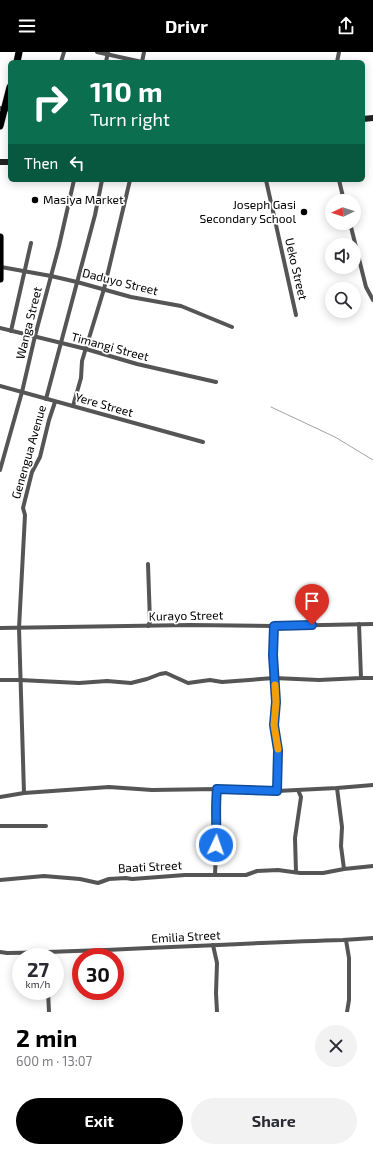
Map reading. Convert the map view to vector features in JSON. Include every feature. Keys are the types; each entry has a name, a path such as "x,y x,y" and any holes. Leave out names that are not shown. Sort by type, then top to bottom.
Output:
{"main road":[{"path":"0,126 8,96"},
{"path":"0,237 0,278"}],"street":[{"path":"97,52 108,53 134,60"},
{"name":"Wanga Street","path":"0,470 22,392 74,182"},
{"name":"Genengua Avenue","path":"46,399 102,182"},
{"path":"73,406 81,378 82,361 104,289 130,182"},
{"name":"Ueko Street","path":"266,182 296,315"},
{"path":"339,182 342,194"},
{"path":"352,230 366,287 373,300"},
{"path":"11,331 31,243"},
{"name":"Daduyo Street","path":"1,263 131,297 181,306 232,327"},
{"name":"Timangi Street","path":"0,328 86,349 137,364 216,382"},
{"name":"Yere Street","path":"0,386 203,442"},
{"name":"Genengua Avenue","path":"24,793 19,628 25,515 23,508 32,472 40,457 48,420 55,402"},
{"path":"148,564 150,622 148,626"},
{"path":"359,624 361,678"},
{"name":"Kurayo Street","path":"0,628 373,624"},
{"path":"274,626 274,678 276,702 274,725 278,750 277,791"},
{"path":"0,680 79,683 107,681 131,682 166,673 188,683 210,680 222,682 274,678 319,680 373,678"},
{"path":"0,797 24,793 109,787 152,790 217,789 277,791 373,785"},
{"path":"337,788 342,827 341,846 344,868"},
{"path":"214,874 217,832 217,789"},
{"path":"296,872 295,838 301,797 298,790"},
{"path":"0,826 46,826"},
{"name":"Baati Street","path":"0,880 44,876 98,883 109,879 214,874 246,875 257,871 278,870 300,873 323,873 344,868 373,866"},
{"name":"Emilia Street","path":"64,953 95,950 131,950 373,938"},
{"path":"346,940 349,958 349,1000 347,1012"},
{"path":"212,945 217,964 216,993 218,1012"},
{"name":"Emilia Street","path":"0,952 12,953"},
{"path":"48,1000 48,1012"}],"waterway":[{"path":"271,407 335,437 373,460"}],"slow traffic":[{"path":"275,685 276,702 274,725 278,749"}],"place":[{"name":"Masiya Market","path":"35,200"},
{"name":"Joseph Gasi Secondary School","path":"304,212"}],"route":[{"path":"216,845 217,789 277,791 278,750 274,725 276,702 273,655 274,626 312,625"}]}
